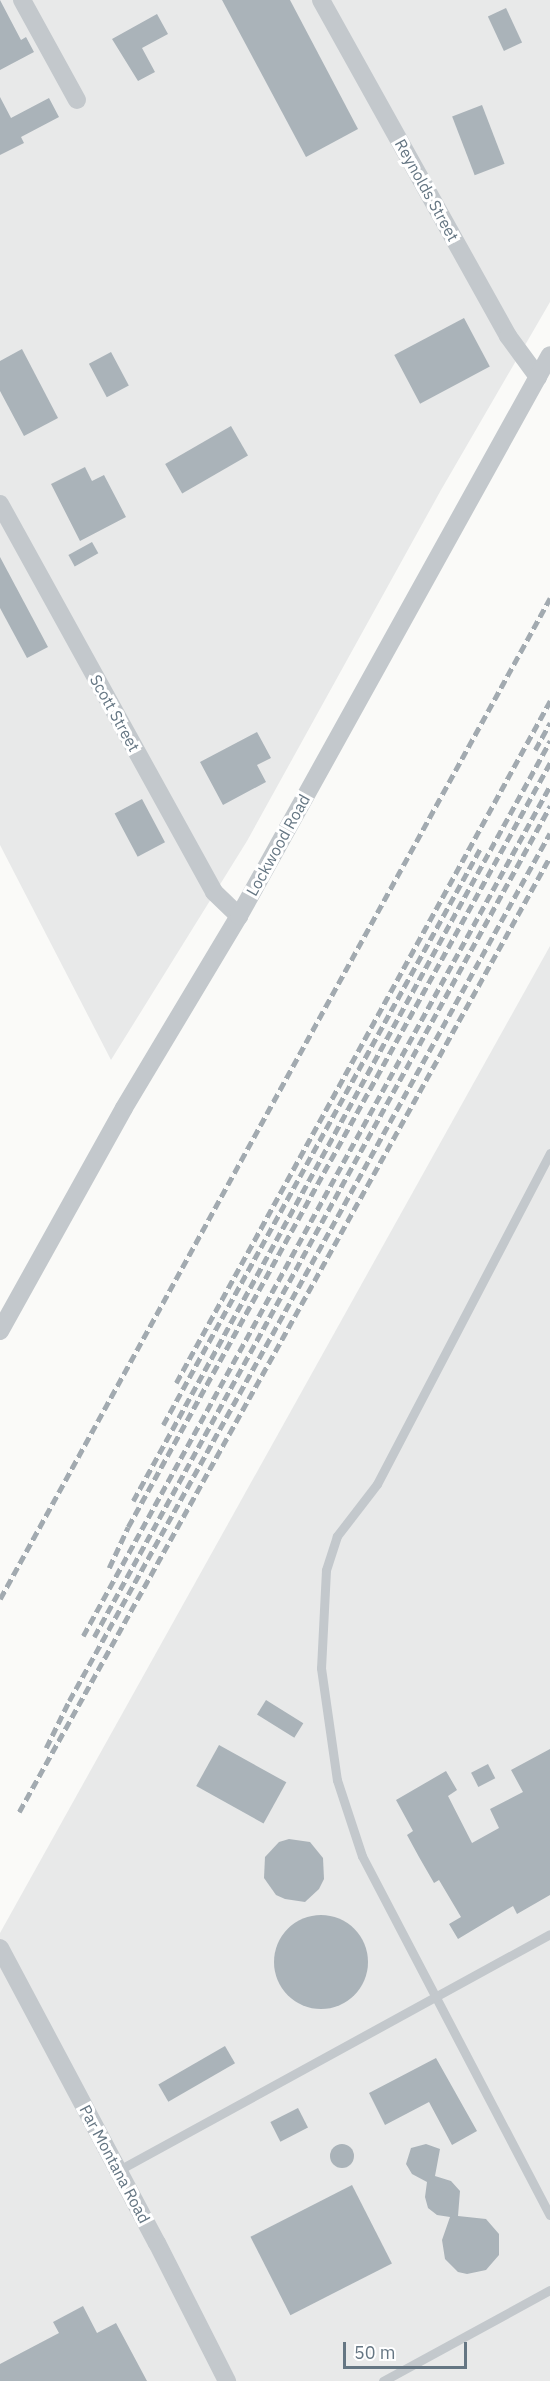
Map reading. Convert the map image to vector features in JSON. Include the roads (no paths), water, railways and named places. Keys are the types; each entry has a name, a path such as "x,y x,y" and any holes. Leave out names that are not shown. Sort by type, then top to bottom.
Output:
{"street":[{"path":"22,0 77,100"},
{"name":"Reynolds Street","path":"321,0 508,336 538,377"},
{"name":"Lockwood Road","path":"0,1331 124,1108 239,916 550,355"},
{"name":"Scott Street","path":"0,504 214,892 239,916"},
{"name":"Par Montana Road","path":"0,1948 227,2381"}],"lane":[{"path":"550,1153 377,1484 337,1536 326,1570 321,1668 337,1780 362,1856 550,2215"},
{"path":"118,2170 550,1934"},
{"path":"383,2381 550,2290"}],"railway":[{"path":"0,1599 550,598"},
{"path":"176,1383 550,701"},
{"path":"535,750 550,723"},
{"path":"133,1501 550,741"},
{"path":"109,1568 128,1527 550,763"},
{"path":"83,1636 550,786"},
{"path":"94,1637 550,806"},
{"path":"46,1748 69,1701 550,833"},
{"path":"163,1425 481,847"},
{"path":"19,1812 550,857"}]}
